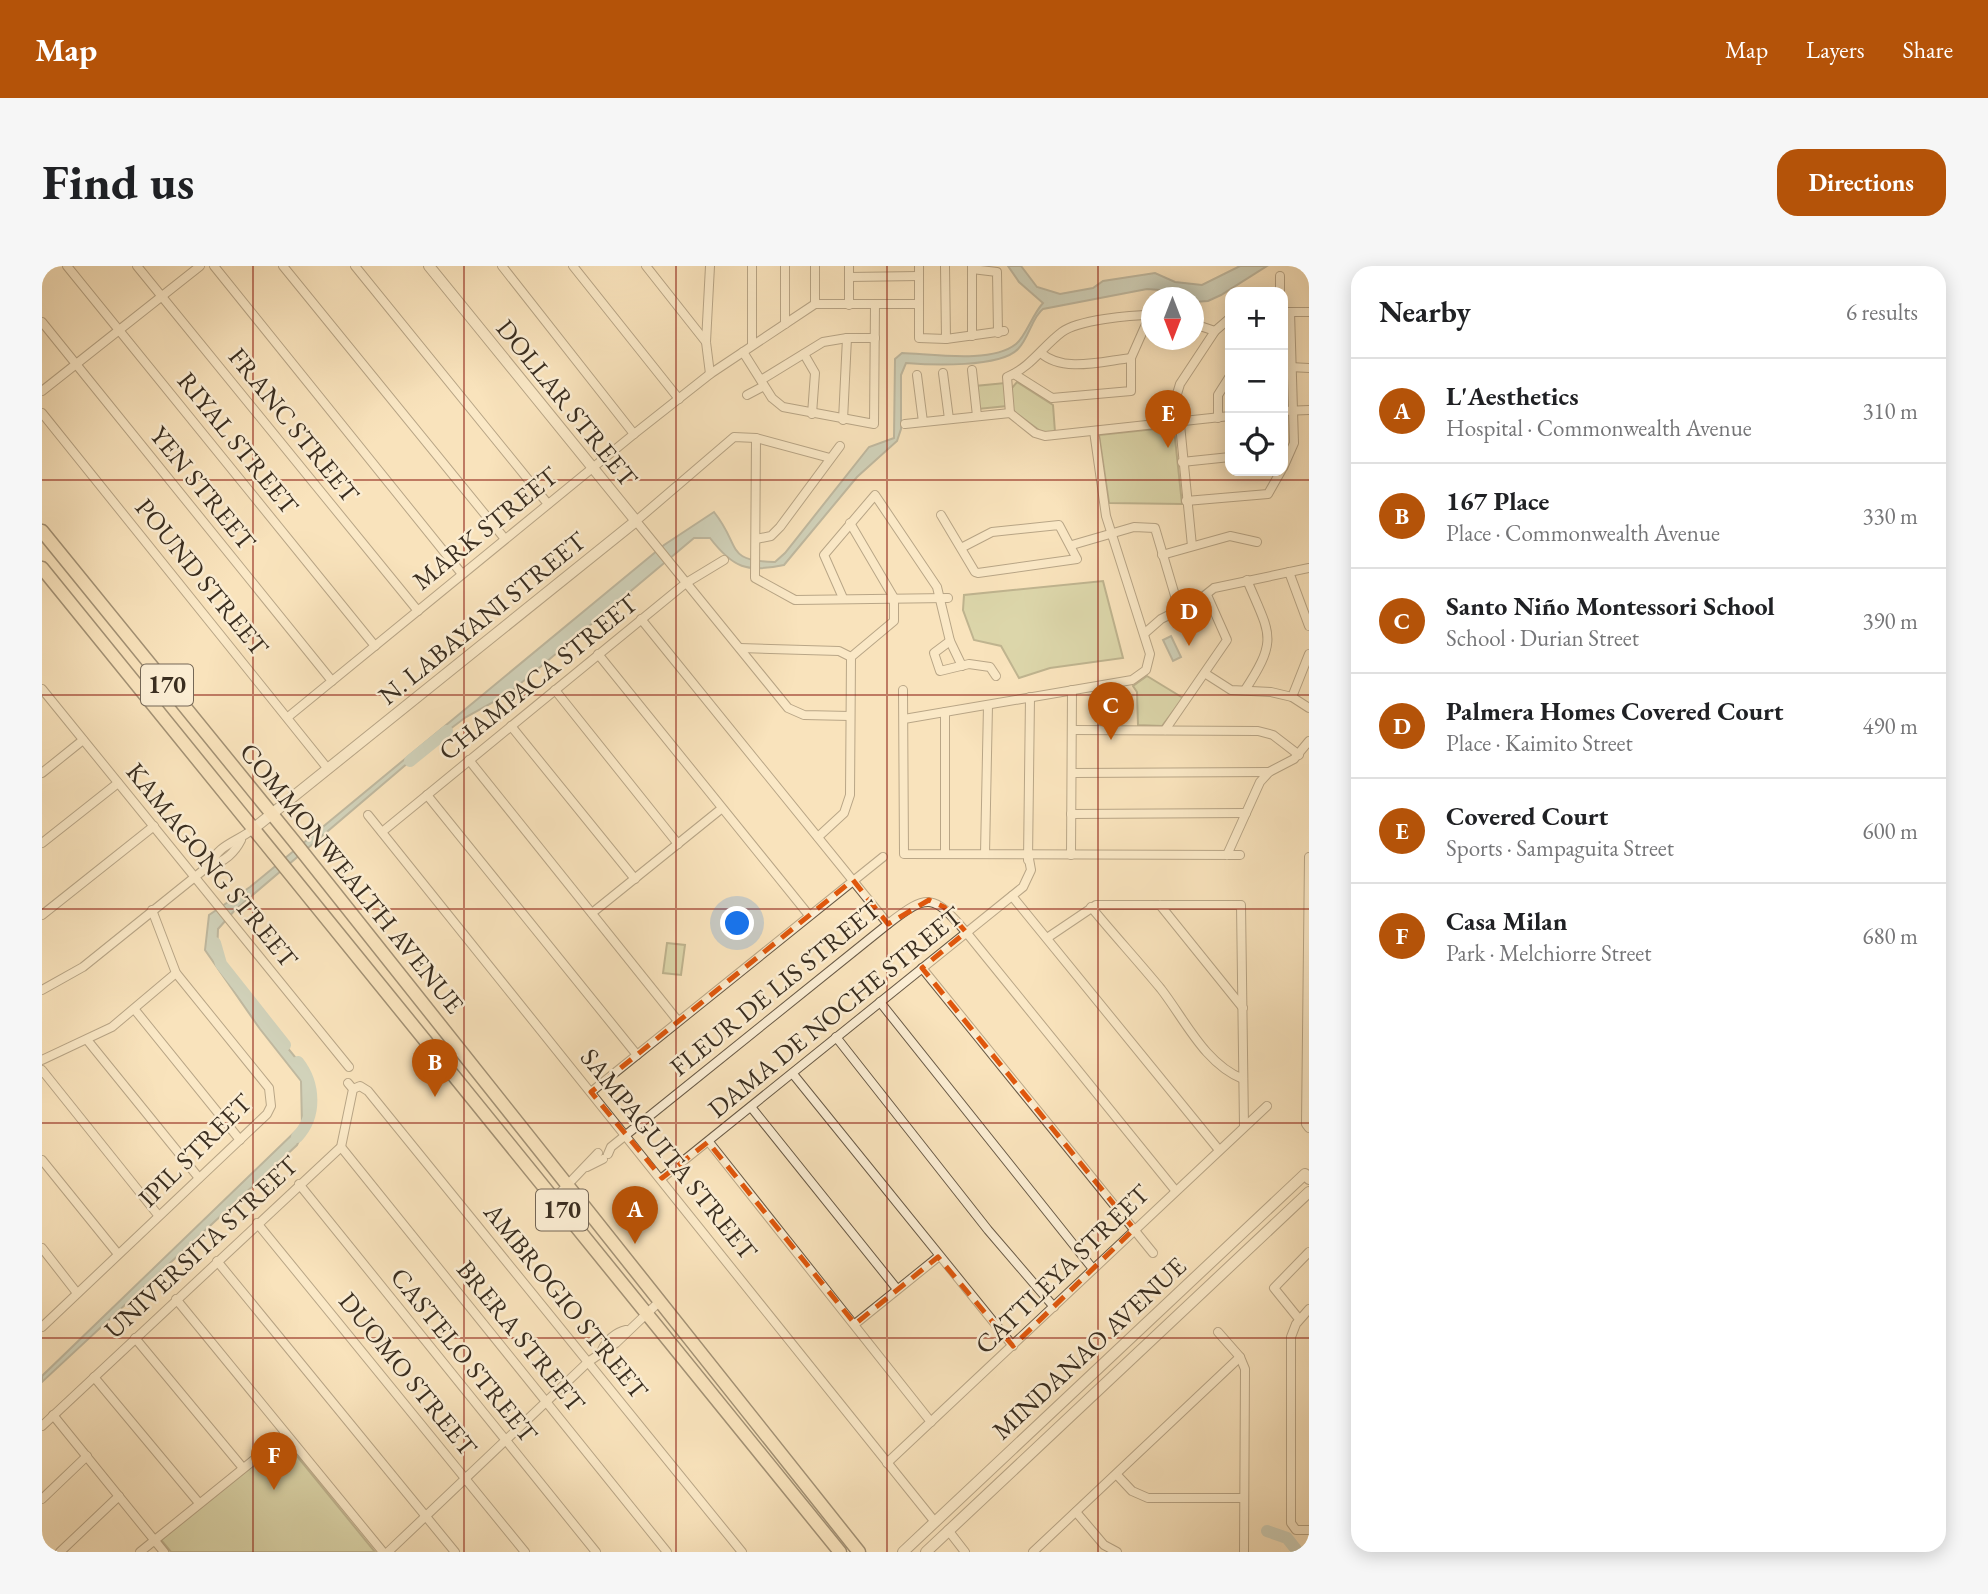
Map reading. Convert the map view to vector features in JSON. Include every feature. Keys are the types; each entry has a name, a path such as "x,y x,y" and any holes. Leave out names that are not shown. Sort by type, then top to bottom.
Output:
{"main road":[{"name":"COMMONWEALTH AVENUE","path":"42,531 293,840 859,1552"},
{"name":"COMMONWEALTH AVENUE","path":"42,568 840,1552"}],"street":[{"name":"RIYAL STREET","path":"67,266 375,646"},
{"name":"FRANC STREET","path":"137,266 418,611"},
{"path":"42,391 200,266"},
{"path":"214,266 462,574"},
{"path":"283,266 505,539"},
{"path":"355,266 548,504"},
{"name":"DOLLAR STREET","path":"429,266 788,708 804,715 850,716"},
{"path":"502,266 634,434"},
{"path":"573,266 679,399"},
{"path":"646,266 706,342"},
{"path":"710,266 706,342 710,374"},
{"path":"752,266 752,345"},
{"path":"785,266 785,324"},
{"path":"815,266 815,304 919,304"},
{"path":"849,266 849,305"},
{"path":"919,266 919,338 946,339 972,337 1001,332 997,272 972,267 972,337"},
{"path":"945,266 946,339"},
{"path":"849,277 919,276"},
{"path":"1280,276 1280,287"},
{"name":"MARK STREET","path":"288,717 710,374 815,304"},
{"path":"743,352 783,407 874,424 875,304"},
{"path":"1288,312 1309,312"},
{"path":"1011,375 1069,328 1141,317"},
{"name":"YEN STREET","path":"42,321 332,681"},
{"path":"1192,546 1182,462 1178,388 1215,331 1225,322"},
{"path":"1204,327 1215,331"},
{"path":"1011,375 1052,398 1131,391 1131,358 1141,336"},
{"path":"747,395 823,342 846,338 875,338"},
{"path":"843,420 846,338"},
{"path":"1288,340 1293,411 1288,444"},
{"path":"1041,353 1053,362 1066,364 1131,358"},
{"path":"804,354 815,373 812,414"},
{"path":"1290,367 1309,368"},
{"path":"972,370 977,416"},
{"path":"943,373 948,419"},
{"path":"917,374 923,422"},
{"path":"1010,413 1011,375"},
{"path":"1218,418 1218,395 1225,384"},
{"path":"1288,411 1309,410"},
{"name":"POUND STREET","path":"42,413 328,769"},
{"path":"905,424 1010,413 1042,435 1225,417"},
{"path":"904,719 1132,680 1142,675 1150,660 1145,633 1101,491 1094,431"},
{"name":"N. LABAYANI STREET","path":"253,829 636,521 734,437 756,438"},
{"path":"830,457 756,438 755,578 795,600 944,598"},
{"path":"756,539 771,536 780,527 840,446"},
{"path":"1182,462 1225,458"},
{"path":"1186,502 1268,494 1278,476"},
{"path":"843,598 824,555 875,495 944,598 950,640 962,666"},
{"path":"941,515 961,548 978,573 1074,561 1077,554 1063,528 1054,525 992,532 961,548"},
{"path":"818,836 839,819 848,806 851,657 894,621 894,598 850,523"},
{"path":"1072,545 1134,527 1155,528 1178,609"},
{"path":"1163,555 1230,536 1257,542"},
{"name":"CHAMPACA STREET","path":"382,832 686,583 724,560"},
{"path":"1145,633 1214,588 1309,568"},
{"path":"1289,572 1309,626"},
{"path":"1245,690 1263,663 1269,645 1267,628 1247,580"},
{"path":"1165,730 1227,640 1207,595"},
{"path":"641,619 888,923"},
{"path":"950,640 934,653 934,660 943,672 981,664 990,667 996,676"},
{"path":"740,648 839,651 851,657"},
{"path":"598,654 808,914"},
{"path":"1292,697 1309,654"},
{"path":"1206,674 1231,690 1271,692 1292,697 1309,708"},
{"path":"555,690 678,844"},
{"path":"903,690 904,854 985,854 1029,864 1071,855 1240,855"},
{"path":"1071,855 1072,690"},
{"name":"KAMAGONG STREET","path":"44,696 231,919 349,1067"},
{"path":"1029,864 1030,697"},
{"path":"985,854 988,705"},
{"path":"945,712 945,854"},
{"path":"511,726 635,879"},
{"path":"1072,730 1266,732 1299,755"},
{"path":"42,773 83,740"},
{"path":"1227,855 1260,782 1269,772 1299,755 1309,741"},
{"path":"469,760 678,1021"},
{"path":"1072,773 1269,772"},
{"path":"42,844 118,783"},
{"path":"427,795 637,1055"},
{"path":"592,913 721,809"},
{"path":"1071,814 1246,813"},
{"name":"SAMPAGUITA STREET","path":"368,815 935,1521"},
{"path":"42,915 154,826"},
{"path":"42,990 83,967 211,864 213,856 224,847 241,840 253,829"},
{"path":"591,1091 808,914 883,857"},
{"path":"1309,857 1306,1114 1309,1128"},
{"name":"DAMA DE NOCHE STREET","path":"662,1178 1012,896 1026,884 1029,864"},
{"path":"1012,896 1219,1150"},
{"name":"FLEUR DE LIS STREET","path":"554,1199 604,1152 913,904 929,900 944,907 966,932"},
{"path":"1047,938 1091,907 1101,904 1241,905 1244,1126"},
{"path":"1160,905 1243,1008"},
{"path":"1091,907 1161,990 1212,1058 1229,1073 1243,1079"},
{"name":"IPIL STREET","path":"42,1327 267,1114 271,1105 270,1088 176,973 152,911"},
{"path":"966,932 1175,1190"},
{"path":"922,968 1153,1252"},
{"path":"42,1060 88,1041 135,1010 176,973"},
{"path":"880,1002 1093,1269"},
{"path":"135,1010 240,1140"},
{"path":"836,1037 988,1230 1054,1307"},
{"path":"88,1041 199,1178"},
{"path":"42,1070 158,1215"},
{"path":"793,1074 938,1257 1013,1346"},
{"name":"AMBROGIO STREET","path":"341,1147 350,1086 360,1086 368,1091 742,1552"},
{"path":"751,1107 897,1289"},
{"name":"CATTLEYA STREET","path":"887,1463 1266,1107"},
{"path":"709,1142 931,1422"},
{"name":"UNIVERSITA STREET","path":"42,1426 341,1147"},
{"name":"BRERA STREET","path":"341,1147 667,1552"},
{"path":"42,1160 118,1254"},
{"name":"MINDANAO AVENUE","path":"903,1552 1282,1195 1308,1174"},
{"name":"CASTELO STREET","path":"299,1184 596,1552"},
{"name":"MINDANAO AVENUE","path":"926,1552 1309,1192"},
{"path":"1282,1195 1293,1206"},
{"path":"1267,1209 1278,1221"},
{"name":"DUOMO STREET","path":"257,1223 525,1552"},
{"path":"42,1248 77,1293"},
{"path":"1299,1319 1274,1288 1309,1252"},
{"path":"855,1324 938,1257"},
{"path":"217,1261 455,1552"},
{"path":"176,1299 383,1552"},
{"path":"388,1552 602,1350 604,1344 620,1331 626,1330 660,1301"},
{"path":"1309,1309 1299,1319 1291,1337 1293,1529 1309,1530"},
{"path":"1217,1332 1240,1357 1245,1369 1244,1552"},
{"path":"135,1338 243,1468"},
{"path":"1035,1551 1240,1357"},
{"path":"94,1377 198,1503"},
{"path":"53,1415 164,1552"},
{"path":"140,1552 286,1434"},
{"path":"42,1499 87,1456"},
{"path":"1116,1475 1132,1491 1148,1498 1244,1498"},
{"path":"60,1552 119,1496"},
{"path":"1076,1512 1104,1545 1117,1552"},
{"path":"948,1530 965,1552"}],"highlighted area":[{"path":"853,880 888,924 929,900 944,907 966,932 922,968 1134,1229 1013,1346 938,1257 855,1324 708,1142 662,1178 591,1092"}],"green space":[{"path":"1017,382 1053,405 1055,432 1043,433 1013,411 1011,389"},
{"path":"1005,383 1007,406 978,409 975,386"},
{"path":"1174,429 1182,504 1109,503 1099,435"},
{"path":"1103,581 1123,658 1050,668 1019,678 1001,646 974,640 963,610 964,595"},
{"path":"1147,676 1183,698 1162,726 1138,725 1137,692 1133,686"},
{"path":"667,943 685,945 681,975 663,973"},
{"path":"284,1440 375,1552 171,1552 161,1540"}],"water":[{"path":"1008,266 1021,266 1037,287 1060,294 1093,288 1103,281 1155,273 1175,282 1202,285 1240,266 1267,266 1234,287 1225,287 1225,292 1208,301 1204,301 1204,287 1141,287 1141,290 1043,309 1018,349 996,359 965,364 906,363 901,375 901,429 897,441 857,477 784,565 760,568 742,566 726,556 710,538 694,538 508,694 466,717 429,745 235,910 218,929 217,954 222,967 308,1073 311,1101 305,1128 297,1145 42,1382 42,1376 302,1125 301,1081 260,1029 205,950 209,915 250,887 664,545 714,512 741,555 748,559 775,562 869,447 894,438 895,359 902,353 977,356 1005,350 1016,344 1043,303 1019,282"},
{"path":"1171,636 1181,657 1173,661 1163,640"}],"waterway":[{"path":"410,761 447,731"},
{"path":"215,943 221,964 285,1045"},
{"path":"297,1137 311,1110 308,1080 298,1062"},
{"path":"1267,1531 1287,1538 1298,1552"}],"place":[{"name":"Covered Court","path":"1168,448"},
{"name":"Palmera Homes Covered Court","path":"1189,646"},
{"name":"Santo Niño Montessori School","path":"1111,740"},
{"name":"167 Place","path":"435,1097"},
{"name":"L'Aesthetics","path":"635,1244"},
{"name":"Casa Milan","path":"274,1490"}]}
